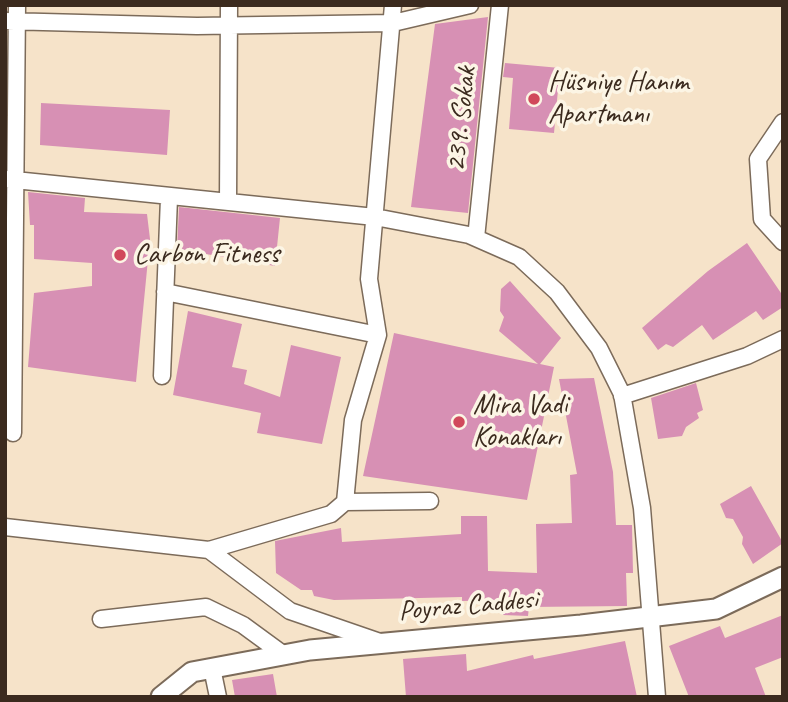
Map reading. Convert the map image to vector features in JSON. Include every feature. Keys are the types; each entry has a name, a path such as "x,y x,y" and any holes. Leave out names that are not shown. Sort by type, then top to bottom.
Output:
{"street":[{"path":"228,202 229,5"},
{"path":"345,502 353,420 378,335 369,279 393,5"},
{"path":"13,433 10,179 13,16 229,26 393,23 470,5"},
{"name":"239. Sokak","path":"476,238 500,5"},
{"path":"783,122 758,159 762,219 783,242"},
{"path":"10,179 169,198 374,217 476,238 519,257 557,292 599,348 622,396 642,508 657,697"},
{"path":"162,376 169,198"},
{"path":"165,292 378,335"},
{"path":"622,396 747,356 783,339"},
{"path":"5,527 209,550 331,514 345,502 430,501"},
{"path":"209,550 289,611 380,642"},
{"name":"Poyraz Caddesi","path":"161,697 192,672 284,654 716,609 783,577"},
{"path":"101,619 206,607 243,625 284,654"},
{"path":"212,668 218,697"}],"building":[{"path":"488,17 468,213 411,207 435,24"},
{"name":"Hüsniye Hanım Apartmanı","path":"505,63 560,68 554,133 509,129 513,78 503,77"},
{"path":"41,103 170,110 167,155 40,145"},
{"path":"28,192 85,198 84,212 147,214 150,239 136,382 28,367 34,293 92,286 92,263 34,259 34,225 30,225"},
{"path":"179,207 280,218 275,266 177,249"},
{"path":"747,243 783,296 783,307 763,320 756,311 713,340 702,325 673,347 666,344 658,350 642,328 708,271"},
{"name":"Mira Vadi Konakları","path":"510,281 561,338 540,364 554,367 527,500 363,476 394,333 538,364 499,331 504,317 500,311 501,289"},
{"path":"188,311 242,324 232,367 247,370 244,384 280,397 291,345 341,357 322,444 257,433 261,413 173,395"},
{"path":"594,378 613,472 616,525 632,525 633,573 626,573 627,606 529,607 528,616 503,615 504,600 462,601 462,597 334,600 314,596 312,590 301,590 276,573 275,541 341,528 342,542 461,534 461,516 487,516 488,571 537,573 536,524 572,523 570,475 577,474 559,379"},
{"path":"696,383 703,410 697,413 699,418 686,427 682,436 658,439 651,398"},
{"path":"751,486 783,543 753,564 742,544 743,537 733,519 726,518 720,504"},
{"path":"783,615 783,657 755,668 766,697 689,697 669,646 720,626 725,638"},
{"path":"625,641 637,697 406,697 403,659 466,654 467,671 533,655 534,659"},
{"path":"273,674 277,697 235,697 232,680"}],"place":[{"name":"Hüsniye Hanım Apartmanı","path":"534,99"},
{"name":"Carbon Fitness","path":"120,255"},
{"name":"Mira Vadi Konakları","path":"459,422"}]}
